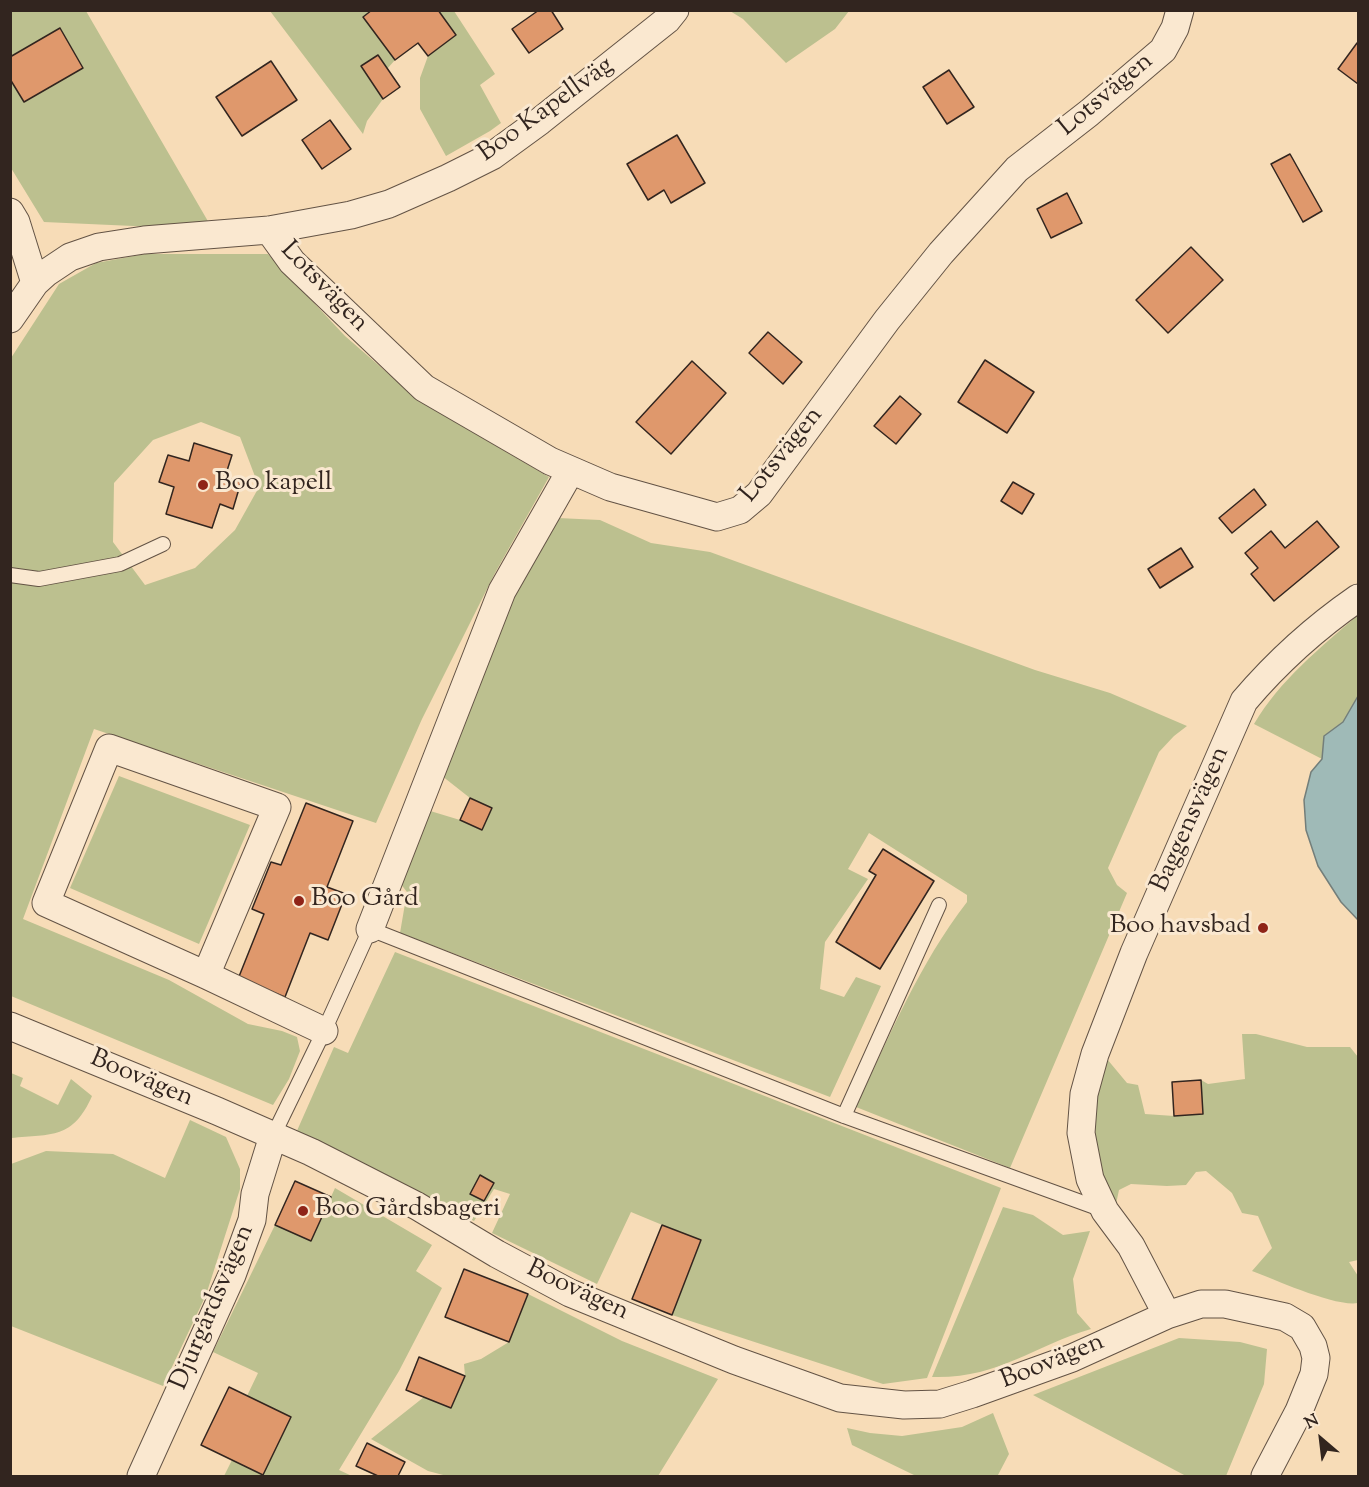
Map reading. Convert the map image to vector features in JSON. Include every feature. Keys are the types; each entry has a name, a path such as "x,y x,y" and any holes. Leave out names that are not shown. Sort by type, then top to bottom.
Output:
{"street":[{"name":"Boo Kapellväg","path":"10,319 35,283 70,257 99,247 144,240 269,230 389,204 492,156 621,57 667,20 675,10"},
{"name":"Lotsvägen","path":"269,230 292,262 424,387 550,461 610,487 717,517 740,510 759,494 887,320 941,253 1017,169 1089,113 1163,50 1175,28 1179,10"},
{"path":"10,212 16,222 35,283"},
{"path":"370,928 502,591 571,470"},
{"name":"Baggensvägen","path":"1167,1315 1131,1246 1105,1211 1090,1179 1081,1133 1084,1094 1095,1054 1134,953 1244,701 1269,671 1329,618 1359,598"},
{"path":"206,975 278,807 109,748 46,903 324,1031"},
{"name":"Boovägen","path":"10,1026 311,1152 417,1206 497,1254 570,1293 734,1359 840,1398 904,1405 940,1404 972,1395 1072,1358 1167,1315 1201,1304 1225,1304 1285,1317 1298,1323 1306,1334 1316,1358 1314,1374 1299,1411 1265,1476"},
{"name":"Djurgårdsvägen","path":"141,1476 232,1275 252,1220 255,1194 273,1136"}],"lane":[{"path":"10,575 39,579 120,564 163,544"},
{"path":"844,1116 939,905"},
{"path":"273,1136 324,1031 370,928 844,1116 1105,1211"}],"green space":[{"path":"11,11 86,11 209,223 178,228 44,222 11,168 10,79 24,102 83,67 60,28 11,57"},
{"path":"270,11 372,11 364,17 395,60 387,69 378,55 362,66 383,99 367,121 363,134"},
{"path":"438,11 454,11 495,74 480,85 501,123 446,156 420,109 420,78 428,56 456,35"},
{"path":"730,11 849,11 835,29 786,63 743,19"},
{"path":"145,254 268,254 345,336 421,402 549,477 495,573 422,719 376,823 94,729 23,919 169,980 248,1024 282,1031 297,1037 300,1051 289,1079 273,1105 11,996 11,358 59,284 96,263","holes":["201,422 240,437 259,487 235,530 195,568 145,585 113,542 114,483 153,440"]},
{"path":"558,518 600,520 651,543 710,552 1035,670 1110,693 1187,726 1159,752 1108,868 1117,885 1127,893 1010,1168 856,1107 919,976 967,902 967,895 869,833 848,869 868,879 825,942 820,989 844,997 856,977 881,986 830,1097 400,933 407,892 396,878 427,810 460,820 481,830 492,808 470,798 437,772 501,612"},
{"path":"1358,615 1358,696 1343,722 1324,736 1322,759 1254,724 1288,679"},
{"path":"119,776 250,825 199,944 70,888"},
{"path":"395,952 1001,1188 927,1378 883,1384 672,1315 701,1241 631,1212 597,1284 492,1233 510,1194 494,1189 474,1221 296,1133 334,1047 348,1053"},
{"path":"1242,1034 1256,1034 1307,1047 1350,1047 1358,1057 1358,1260 1349,1262 1358,1276 1358,1303 1321,1297 1252,1271 1272,1248 1258,1216 1242,1213 1232,1193 1206,1171 1196,1172 1186,1185 1131,1184 1119,1190 1116,1204 1107,1188 1097,1154 1095,1136 1096,1087 1107,1059 1127,1083 1138,1085 1145,1114 1174,1116 1203,1114 1201,1080 1208,1084 1245,1079"},
{"path":"11,1073 23,1078 20,1086 58,1105 71,1079 92,1096 77,1120 60,1132 11,1138"},
{"path":"190,1120 226,1137 240,1169 240,1189 206,1295 163,1386 11,1326 11,1164 46,1151 113,1154 165,1178"},
{"path":"335,1188 432,1245 416,1271 442,1288 399,1371 339,1470 352,1476 224,1476 232,1460 263,1475 291,1417 247,1396 258,1373 213,1352 275,1225 311,1241"},
{"path":"1003,1207 1033,1215 1063,1235 1090,1231 1073,1279 1077,1313 1091,1329 977,1373 932,1377"},
{"path":"528,1294 622,1341 718,1379 658,1476 447,1476 428,1471 371,1439 424,1397 451,1408 465,1376 464,1364 481,1359 509,1342"},
{"path":"1179,1338 1240,1342 1267,1349 1264,1384 1226,1476 1186,1476 1033,1395"},
{"path":"993,1413 1009,1454 998,1475 993,1476 916,1476 852,1445 847,1428 902,1436 962,1427"}],"water":[{"path":"1358,696 1358,920 1341,902 1318,866 1306,830 1304,800 1311,772 1322,759 1324,736 1343,722"}],"building":[{"path":"372,10 438,10 456,35 428,56 418,43 395,60 363,17"},
{"path":"539,10 551,10 563,29 529,53 512,29"},
{"path":"60,28 83,68 24,102 10,79 10,57"},
{"path":"1358,44 1358,84 1338,69"},
{"path":"378,55 400,87 383,99 361,66"},
{"path":"271,61 297,100 242,136 216,97"},
{"path":"949,70 974,107 947,124 923,87"},
{"path":"330,120 351,149 322,169 302,140"},
{"path":"677,135 705,183 671,203 664,190 648,200 627,164"},
{"path":"1290,154 1322,211 1303,222 1271,164"},
{"path":"1067,193 1082,223 1051,238 1037,209"},
{"path":"1191,247 1223,280 1168,333 1136,300"},
{"path":"768,332 802,362 783,384 749,353"},
{"path":"985,360 1034,392 1007,433 958,402"},
{"path":"692,361 726,393 671,454 636,422"},
{"path":"900,396 921,414 896,444 874,426"},
{"name":"Boo kapell","path":"194,443 232,455 225,477 241,482 233,509 220,504 212,528 166,514 174,487 159,482 168,455 189,461"},
{"path":"1013,482 1034,494 1022,514 1001,501"},
{"path":"1254,489 1266,505 1232,533 1219,518"},
{"path":"1317,521 1339,547 1274,601 1251,574 1258,568 1245,553 1271,531 1285,548"},
{"path":"1181,548 1193,567 1160,588 1148,569"},
{"path":"470,798 492,808 482,830 460,820"},
{"name":"Boo Gård","path":"306,803 353,821 327,887 346,894 328,940 310,933 285,997 238,979 264,914 252,909 271,862 281,865"},
{"path":"883,849 934,881 880,969 836,942 876,875 869,871"},
{"path":"1201,1080 1203,1114 1174,1116 1172,1082"},
{"path":"480,1175 494,1183 484,1201 470,1194"},
{"name":"Boo Gårdsbageri","path":"295,1181 331,1197 311,1241 275,1225"},
{"path":"662,1225 701,1240 672,1315 632,1299"},
{"path":"464,1269 528,1294 509,1342 445,1317"},
{"path":"419,1357 465,1376 451,1408 406,1390"},
{"path":"229,1387 291,1417 263,1475 201,1445"},
{"path":"367,1443 405,1462 398,1476 378,1476 356,1466"}],"place":[{"name":"Boo kapell","path":"203,485"},
{"name":"Boo Gård","path":"299,901"},
{"name":"Boo havsbad","path":"1263,928"},
{"name":"Boo Gårdsbageri","path":"303,1211"}]}
